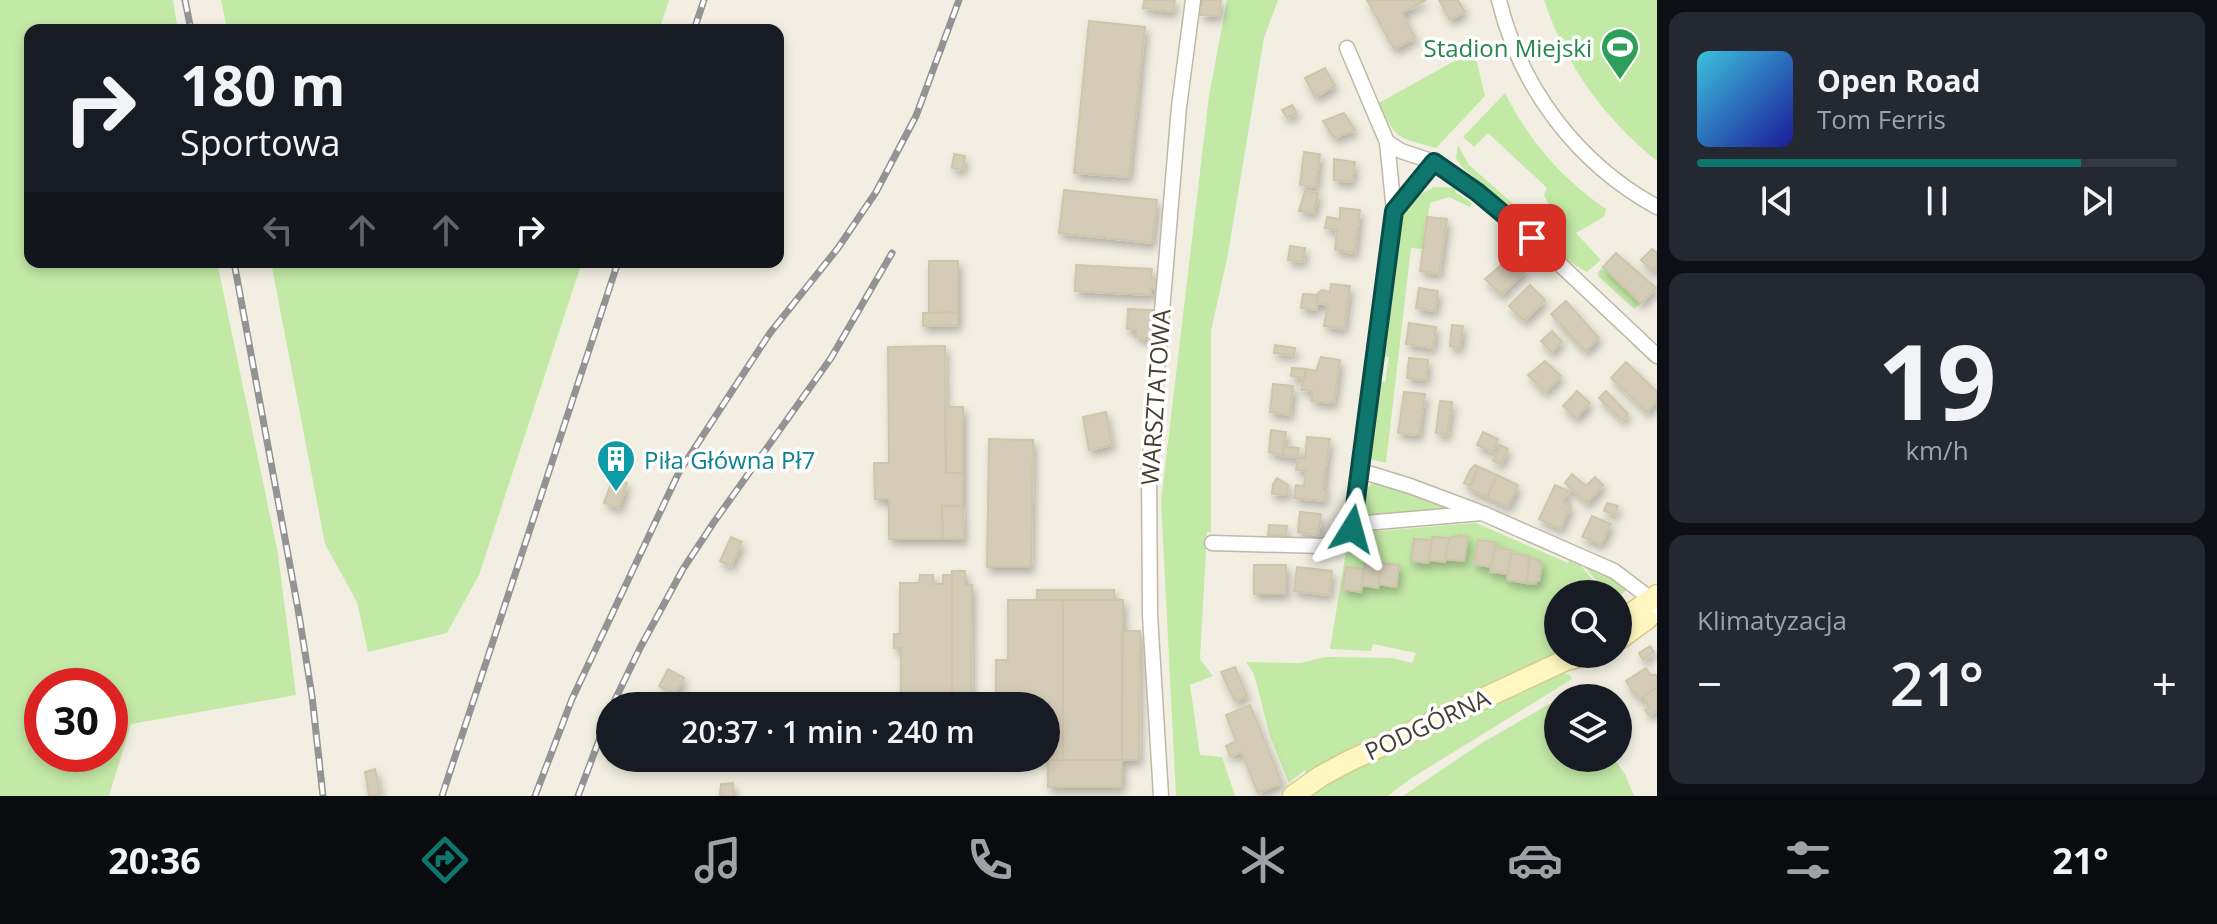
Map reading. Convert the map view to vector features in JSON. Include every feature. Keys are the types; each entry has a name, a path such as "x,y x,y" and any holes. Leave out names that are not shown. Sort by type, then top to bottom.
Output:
{"street":[{"name":"WARSZTATOWA","path":"1161,796 1150,615 1149,468 1179,107 1193,0"},
{"path":"1499,0 1504,21 1527,74 1563,130 1582,153 1605,173 1657,207"},
{"path":"1347,48 1387,142 1394,211 1352,529"},
{"path":"1387,142 1401,151 1434,162 1477,192 1657,356"},
{"path":"1394,211 1434,162"},
{"path":"1361,471 1482,513 1614,571 1637,587 1655,608"},
{"path":"1212,543 1322,546 1365,523 1482,513"},
{"path":"1632,617 1655,608"},
{"path":"1632,628 1655,608"},
{"name":"PODGÓRNA","path":"1293,796 1349,761 1547,668"}],"green space":[{"path":"0,0 173,0 177,24 24,24 24,268 218,268 278,554 296,695 131,724 128,734 128,668 24,668 24,772 116,772 109,796 0,796"},
{"path":"221,0 669,0 661,24 226,24"},
{"path":"1227,0 1278,0 1264,38 1228,254 1211,331 1211,532 1207,532 1200,659 1213,676 1190,685 1200,755 1222,757 1235,796 1176,796 1161,501 1209,96"},
{"name":"Stadion Miejski","path":"1544,0 1657,0 1657,161 1620,127 1588,89 1563,47"},
{"path":"1474,50 1485,96 1436,148 1405,139 1394,131 1379,103"},
{"path":"1505,93 1514,111 1548,158 1575,185 1606,209 1604,217 1576,233 1601,260 1587,272 1547,243 1546,232 1553,212 1544,195 1547,188 1488,133 1474,147 1463,137"},
{"path":"1458,145 1469,165 1535,223 1526,222 1463,168 1456,158"},
{"path":"1434,187 1456,188 1455,192 1472,203 1470,207 1449,197 1430,203 1423,249 1411,248 1386,463 1369,459 1378,382 1385,382 1389,357 1382,356 1400,218 1414,197"},
{"path":"1603,267 1641,303 1634,309 1598,276"},
{"path":"272,268 580,268 479,575 447,633 368,652 357,602 325,544"},
{"path":"1378,482 1448,507 1367,516 1363,510 1365,492 1369,485"},
{"path":"1476,523 1568,563 1570,558 1576,560 1593,580 1544,580 1544,659 1306,775 1305,770 1289,783 1270,736 1254,674 1246,662 1300,663 1326,657 1392,658 1412,663 1416,653 1373,644 1371,651 1330,649 1347,545 1365,532","holes":["1458,537 1464,561 1445,559 1445,562 1429,560 1428,563 1425,539","1478,541 1495,542 1495,547 1539,560 1536,584 1508,580 1508,574 1491,572 1491,567 1474,564","1365,563 1399,565 1396,587 1362,585 1361,591 1357,569 1363,569"]},
{"path":"1580,563 1615,580 1596,580"},
{"path":"1562,673 1570,675 1572,679 1564,684 1544,684 1544,696 1410,779 1388,796 1309,796 1376,756"},
{"path":"1544,707 1544,772 1624,772 1634,796 1403,796 1480,744"}],"building":[{"path":"1144,0 1175,0 1173,12 1143,8"},
{"path":"1202,0 1221,0 1219,16 1201,15"},
{"path":"1367,0 1426,0 1402,13 1415,38 1394,49"},
{"path":"1439,0 1458,0 1465,12 1450,20"},
{"path":"1089,21 1145,27 1129,177 1074,173"},
{"path":"1325,68 1335,86 1315,97 1305,78"},
{"path":"1292,105 1297,113 1287,118 1282,110"},
{"path":"1344,113 1355,130 1334,138 1323,121"},
{"path":"1304,152 1320,154 1316,187 1300,185"},
{"path":"954,154 965,156 963,170 952,168"},
{"path":"1334,159 1355,162 1352,182 1334,180"},
{"path":"1064,190 1157,200 1152,243 1059,233"},
{"path":"1305,191 1318,193 1314,213 1299,211"},
{"path":"1340,208 1360,210 1355,253 1335,250 1337,230 1325,228 1327,217 1340,219"},
{"path":"1427,217 1447,219 1439,274 1420,271"},
{"path":"1290,246 1305,248 1303,262 1288,260"},
{"path":"1652,249 1657,253 1657,267 1653,271 1641,260"},
{"path":"1616,253 1656,288 1641,303 1603,267"},
{"path":"1509,258 1524,272 1501,295 1485,279"},
{"path":"929,261 958,261 958,312 929,313"},
{"path":"1076,265 1152,269 1151,278 1156,279 1156,289 1151,288 1151,295 1075,291"},
{"path":"1331,284 1350,286 1344,329 1324,326 1328,305 1317,303 1318,293 1322,290 1330,292"},
{"path":"1530,285 1545,300 1524,321 1509,306"},
{"path":"1419,288 1438,291 1435,311 1416,308"},
{"path":"1303,294 1318,295 1316,310 1301,308"},
{"path":"1566,301 1599,338 1585,351 1551,314"},
{"path":"1128,309 1153,310 1151,339 1136,337 1136,330 1127,329"},
{"path":"958,312 958,325 923,326 923,313"},
{"path":"1409,323 1436,327 1433,348 1406,344"},
{"path":"1452,325 1463,326 1460,348 1450,346"},
{"path":"1552,331 1562,342 1551,352 1541,341"},
{"path":"1275,345 1295,348 1294,355 1274,353"},
{"path":"945,346 946,473 963,473 963,506 942,506 943,539 889,539 889,499 875,499 874,463 889,463 888,347"},
{"path":"1321,357 1340,360 1334,403 1312,401 1312,391 1301,390 1306,369 1316,371"},
{"path":"1409,358 1428,360 1426,380 1407,378"},
{"path":"1545,361 1561,376 1545,392 1528,375"},
{"path":"1626,362 1657,392 1657,401 1647,412 1611,378"},
{"path":"1292,368 1306,369 1305,379 1291,376"},
{"path":"1273,384 1293,386 1290,415 1270,412"},
{"path":"1577,391 1590,403 1576,418 1563,406"},
{"path":"1606,391 1628,414 1622,420 1599,398"},
{"path":"1404,392 1425,394 1419,435 1398,433"},
{"path":"1440,401 1452,402 1447,435 1436,433"},
{"path":"945,407 963,407 963,473 946,473"},
{"path":"1106,412 1112,445 1089,450 1083,417"},
{"path":"1271,430 1286,432 1283,456 1269,452"},
{"path":"1483,432 1498,439 1493,452 1477,445"},
{"path":"1307,437 1330,439 1323,489 1326,489 1325,501 1294,498 1296,485 1304,486 1306,471 1296,470 1298,458 1305,458"},
{"path":"989,439 1033,440 1031,567 987,567"},
{"path":"1500,445 1508,449 1501,464 1493,461"},
{"path":"1284,446 1299,448 1297,457 1283,456"},
{"path":"1475,465 1479,467 1470,486 1464,483"},
{"path":"1479,467 1497,475 1487,497 1469,489"},
{"path":"1572,474 1586,486 1595,477 1603,485 1587,503 1565,483"},
{"path":"1497,475 1518,485 1508,507 1487,497"},
{"name":"Piła Główna Pł7","path":"613,478 627,483 619,508 604,503"},
{"path":"1277,478 1288,485 1287,495 1272,494"},
{"path":"1555,485 1568,491 1563,502 1571,506 1560,529 1539,519"},
{"path":"1607,503 1618,506 1615,515 1604,511"},
{"path":"942,506 963,506 964,539 943,539"},
{"path":"1300,512 1321,514 1318,535 1298,532"},
{"path":"1592,516 1611,524 1601,544 1582,537"},
{"path":"1269,525 1287,526 1286,536 1268,535"},
{"path":"1459,535 1468,537 1464,561 1445,559 1449,538"},
{"path":"731,537 742,542 731,566 720,561"},
{"path":"1432,537 1449,538 1445,562 1429,560"},
{"path":"1414,539 1432,540 1428,563 1411,561"},
{"path":"1478,540 1496,542 1491,567 1474,564"},
{"path":"1495,547 1511,550 1508,574 1490,572"},
{"path":"1511,553 1530,556 1527,583 1507,580"},
{"path":"1529,558 1542,563 1536,584 1527,583"},
{"path":"1365,563 1381,565 1378,588 1362,585"},
{"path":"1381,563 1399,565 1396,587 1378,584"},
{"path":"1254,565 1286,565 1286,594 1254,594"},
{"path":"1297,567 1332,571 1329,595 1294,591"},
{"path":"1346,567 1363,569 1361,592 1343,589"},
{"path":"952,571 965,571 965,585 972,585 971,692 952,692"},
{"path":"920,575 933,575 933,584 943,584 943,575 952,575 952,692 901,692 901,648 894,648 894,634 900,634 900,583 919,583"},
{"path":"1037,590 1114,590 1114,600 1037,600"},
{"path":"1008,600 1063,600 1063,760 1060,760 1060,692 996,692 996,660 1008,660"},
{"path":"1063,600 1123,600 1122,760 1063,760"},
{"path":"1122,631 1140,631 1139,760 1122,760"},
{"path":"1650,646 1654,652 1643,660 1639,653"},
{"path":"1235,667 1247,696 1235,701 1221,672"},
{"path":"1646,668 1650,675 1657,675 1657,687 1640,699 1632,691 1632,684 1626,681"},
{"path":"668,669 684,678 676,692 659,686"},
{"path":"1657,687 1657,711 1648,715 1645,710 1649,708 1643,697"},
{"path":"1250,705 1282,783 1258,793 1241,752 1230,756 1226,746 1236,741 1226,715"},
{"path":"1060,760 1122,760 1122,787 1048,787 1048,772 1060,772"},
{"path":"375,769 380,795 369,796 365,772"},
{"path":"733,783 733,796 720,796 721,784"}],"railway":[{"path":"185,0 190,24"},
{"path":"696,24 704,0"},
{"path":"535,796 572,699 679,472 770,333 838,248 876,192 916,116 959,0"},
{"path":"619,692 683,569 831,358 892,253"},
{"path":"235,268 298,609 323,796"},
{"path":"442,796 616,268"},
{"path":"578,796 596,748"}],"place":[{"name":"Stadion Miejski","path":"1620,81"},
{"name":"Piła Główna Pł7","path":"616,493"}],"route":[{"path":"1352,529 1394,211 1434,162 1477,192 1532,238"}]}
